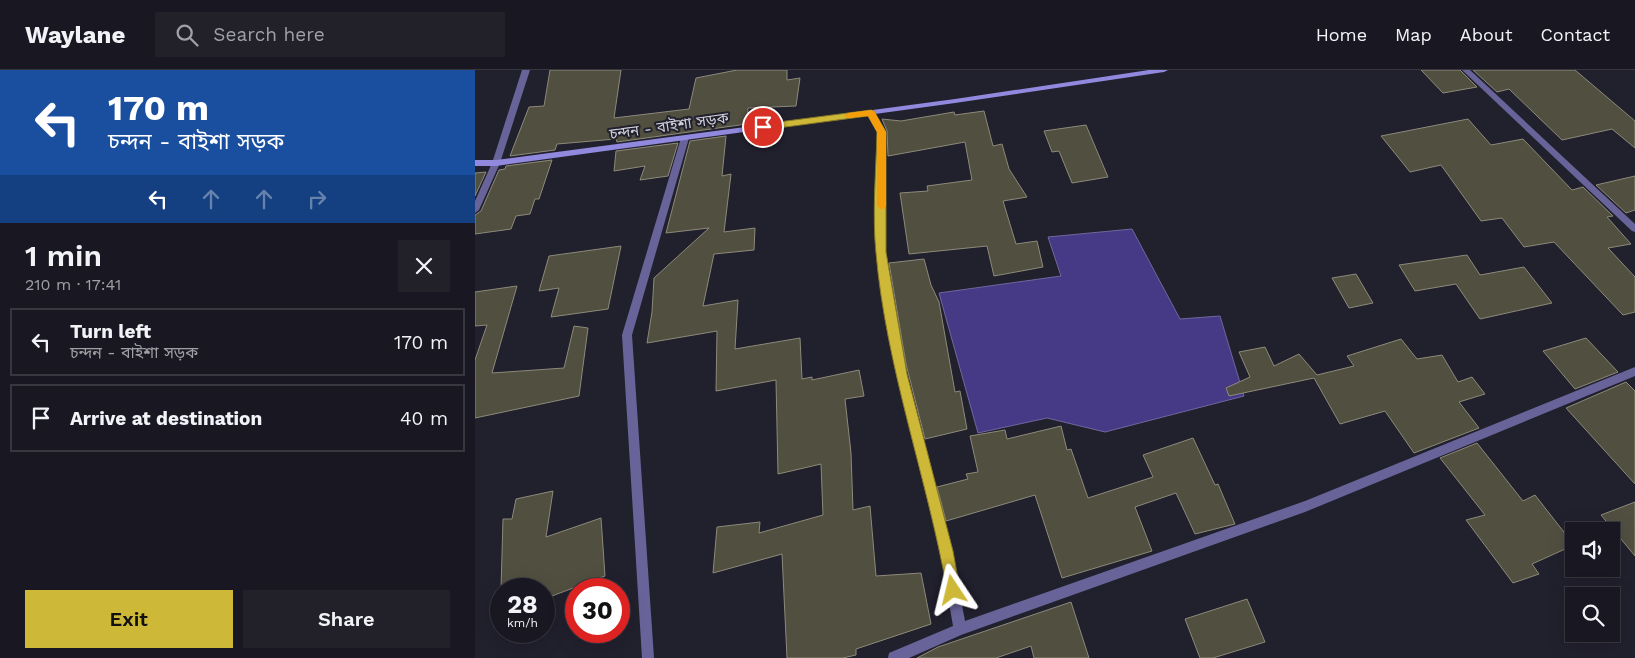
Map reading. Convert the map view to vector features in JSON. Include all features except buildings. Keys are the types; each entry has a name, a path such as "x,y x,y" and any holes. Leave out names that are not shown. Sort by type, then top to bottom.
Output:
{"main road":[{"name":"চন্দন - বাইশা সড়ক","path":"475,163 496,163 685,138 1164,70"}],"street":[{"path":"475,210 496,163 526,70"},
{"path":"1466,70 1635,229"},
{"path":"871,112 881,132 881,252 901,374 947,551 961,629"},
{"path":"648,658 627,335 685,138"},
{"path":"894,658 961,629 1305,506 1635,371"}],"shaded area":[{"path":"1132,229 1180,319 1220,316 1244,396 1105,432 1047,418 978,433 939,293 1061,276 1048,237"}],"slow traffic":[{"path":"848,116 871,112 881,132 882,206"}],"route":[{"path":"763,127 871,112 881,132 881,252 901,374 947,551 953,590"}]}
